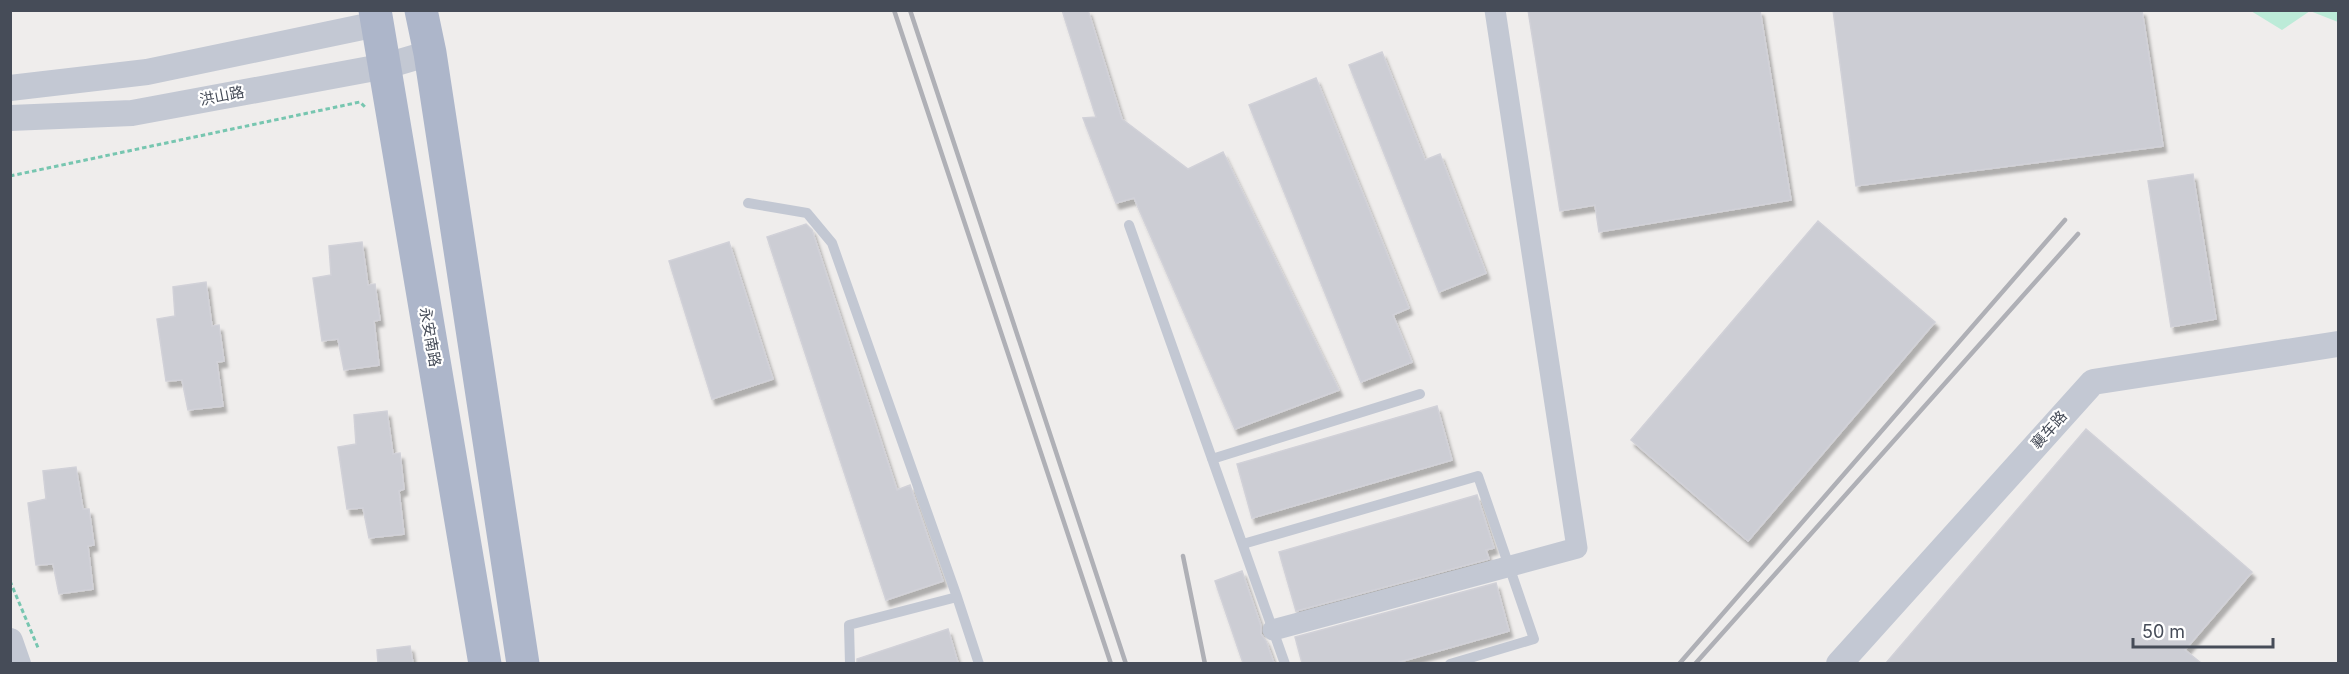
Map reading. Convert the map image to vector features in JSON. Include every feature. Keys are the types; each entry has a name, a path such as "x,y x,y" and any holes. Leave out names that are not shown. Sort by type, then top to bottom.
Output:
{"main road":[{"path":"421,10 430,53 523,663"},
{"name":"永安南路","path":"376,17 485,663"}],"street":[{"path":"1273,630 1576,548 1496,10"},
{"path":"10,88 147,72 376,17"},
{"name":"洪山路","path":"10,118 132,113 386,66 430,53"},
{"name":"襄车路","path":"1839,663 2093,382 2338,344"},
{"path":"10,641 29,659"}],"lane":[{"path":"748,203 807,213 832,243 979,663"},
{"path":"1129,225 1285,663"},
{"path":"1212,459 1420,394"},
{"path":"1243,544 1478,476 1534,639 1450,663"},
{"path":"850,663 849,625 957,597"}],"path":[{"path":"10,176 360,102 367,108"},
{"path":"10,581 32,629 29,659"}],"green space":[{"path":"2251,11 2310,11 2282,30"},
{"path":"2310,11 2338,11 2338,22"}],"building":[{"path":"1062,10 1088,10 1122,119 1188,169 1223,152 1339,390 1235,429 1134,198 1116,203 1083,118 1096,117"},
{"path":"1528,10 1760,10 1791,200 1599,232 1595,205 1560,211"},
{"path":"1833,10 2142,10 2163,146 1856,186"},
{"path":"1382,52 1425,160 1440,154 1486,273 1439,292 1349,65"},
{"path":"1316,78 1409,308 1393,315 1412,362 1361,382 1249,105"},
{"path":"2193,174 2216,319 2171,327 2148,181"},
{"path":"1818,221 1935,322 1748,541 1631,440"},
{"path":"806,224 812,230 897,490 910,485 943,581 886,600 767,237"},
{"path":"362,242 368,285 375,284 380,320 374,321 379,365 344,370 338,339 322,341 313,278 331,275 329,246"},
{"path":"729,242 773,379 712,399 669,261"},
{"path":"206,282 212,326 219,325 224,361 217,362 223,406 188,410 182,380 166,381 157,319 175,316 173,287"},
{"path":"1437,406 1452,460 1252,518 1237,464"},
{"path":"387,411 393,454 400,453 404,489 399,491 404,534 369,538 363,508 347,509 338,447 356,444 354,415"},
{"path":"2086,429 2252,572 2185,650 2201,663 1886,663"},
{"path":"76,467 83,509 89,509 94,545 88,546 93,589 59,594 53,564 36,565 28,503 46,499 43,471"},
{"path":"1477,495 1494,548 1486,550 1489,559 1296,611 1279,552"},
{"path":"1242,571 1261,626 1261,634 1274,663 1243,663 1215,581"},
{"path":"1496,583 1509,631 1396,663 1302,663 1295,637"},
{"path":"948,629 958,663 857,663 857,659"},
{"path":"410,646 413,663 378,663 377,650"}],"railway":[{"path":"894,10 1111,664"},
{"path":"910,10 1126,664"},
{"path":"1679,664 2065,220"},
{"path":"1695,664 2078,234"},
{"path":"1183,556 1205,664"}]}
